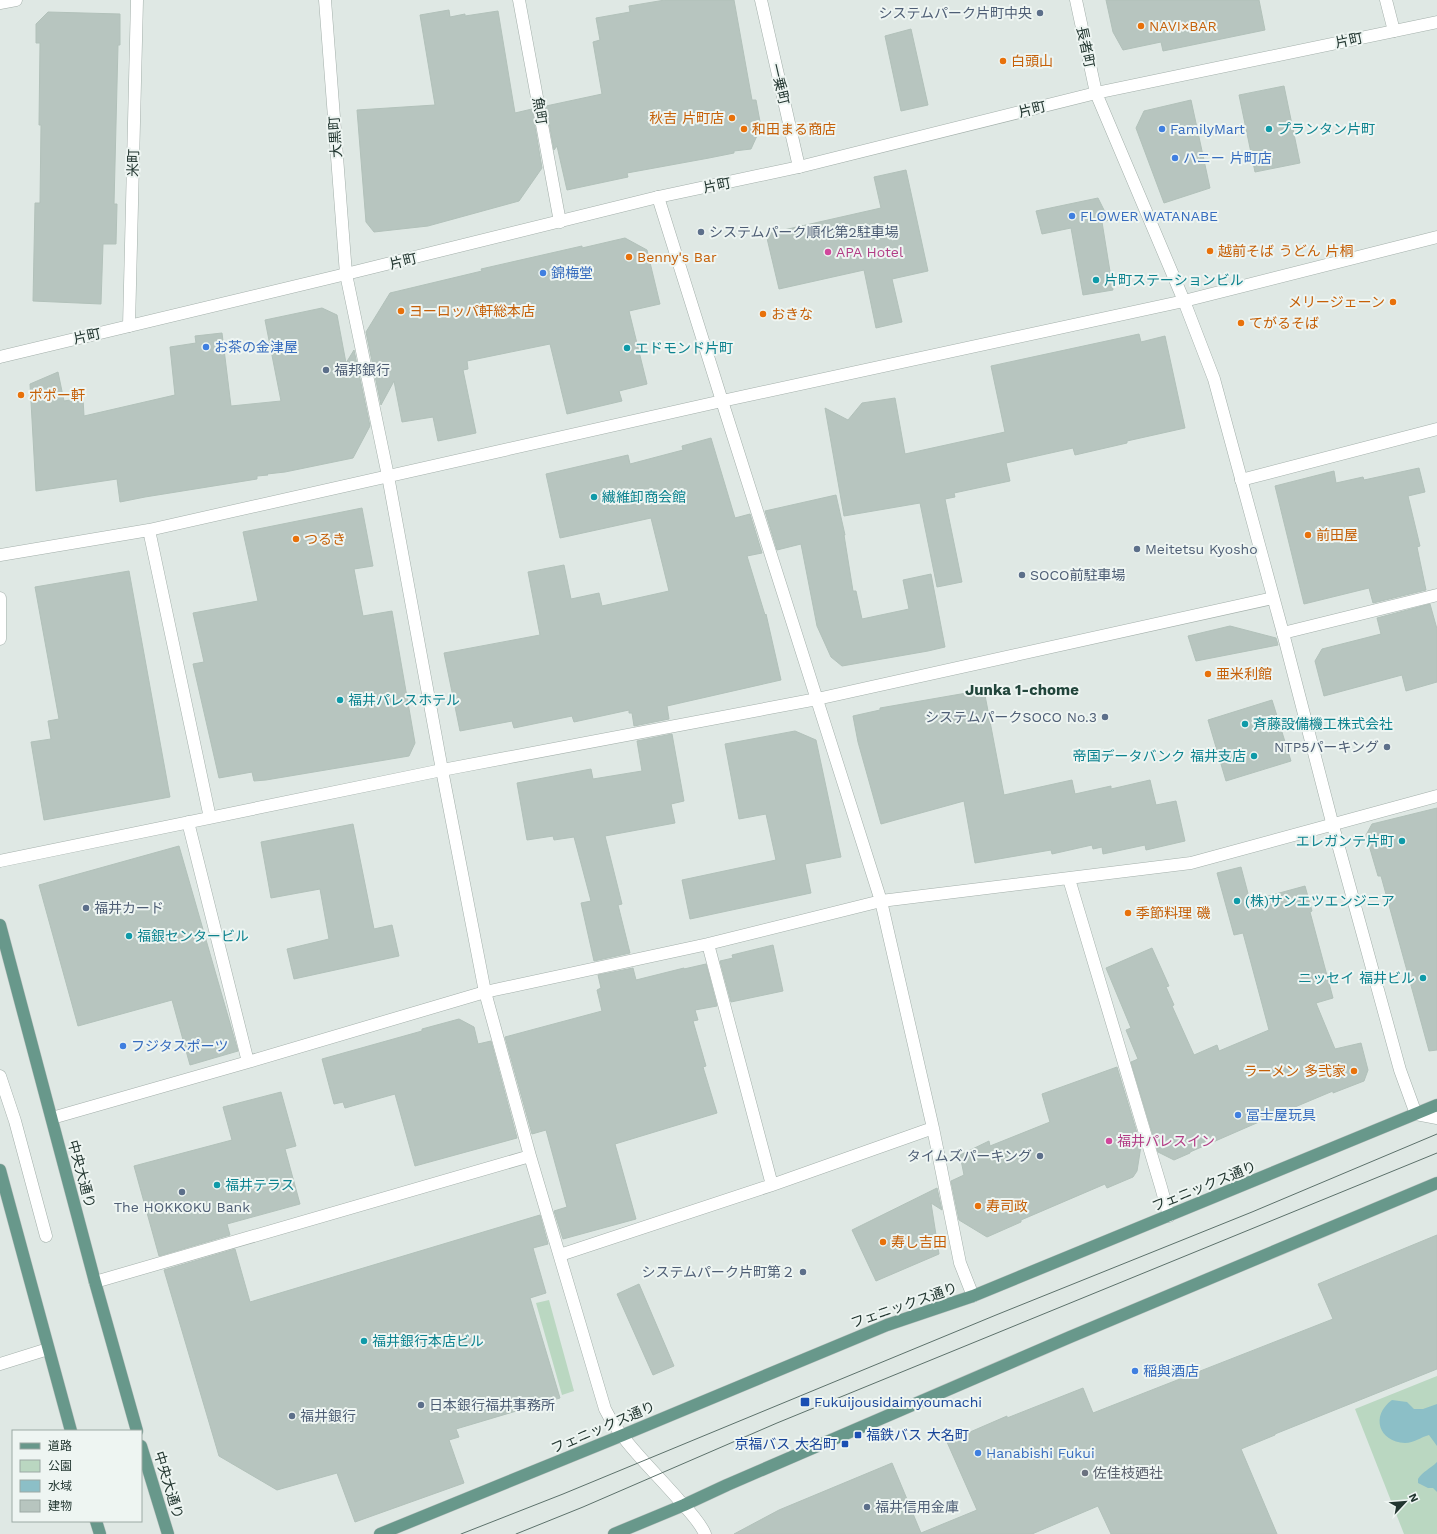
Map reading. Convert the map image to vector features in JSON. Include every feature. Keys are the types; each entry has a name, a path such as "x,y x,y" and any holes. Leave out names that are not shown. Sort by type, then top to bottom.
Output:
{"main road":[{"name":"中央大通り","path":"0,925 95,1282 137,1430"},
{"name":"フェニックス通り","path":"380,1534 623,1435 886,1325 973,1296 1437,1105"},
{"path":"0,1170 71,1430"},
{"path":"614,1534 1070,1337 1437,1183"},
{"name":"中央大通り","path":"142,1449 168,1534"},
{"path":"96,1522 100,1534"}],"street":[{"path":"0,3 16,0"},
{"name":"米町","path":"129,326 137,0"},
{"name":"大黒町","path":"325,0 346,274 388,476 442,770 485,992 530,1156 605,1409 623,1435 684,1505 705,1534"},
{"name":"魚町","path":"519,0 560,222"},
{"name":"一乗町","path":"761,0 799,167"},
{"name":"長者町","path":"1076,0 1096,93 1184,301 1214,379 1283,633 1333,826 1400,1070 1416,1114"},
{"path":"1386,0 1394,31"},
{"name":"片町","path":"0,357 658,197 799,167 1096,93 1437,22"},
{"path":"658,197 881,901 933,1128 960,1263 973,1296"},
{"path":"0,555 149,530 722,401 1184,301 1437,237"},
{"path":"1242,480 1437,429"},
{"path":"149,530 210,818"},
{"path":"1283,633 1437,595"},
{"path":"0,598 0,639"},
{"path":"0,861 442,770 817,699 1273,598"},
{"path":"52,1118 485,992 708,944 881,901 1191,863 1333,826 1437,796"},
{"path":"188,822 248,1062"},
{"path":"1069,879 1159,1179 1168,1216"},
{"path":"708,944 772,1185"},
{"path":"0,1076 15,1121 46,1236"},
{"path":"1416,1114 1437,1118"},
{"path":"560,1256 772,1185 933,1128"},
{"path":"95,1282 530,1156"},
{"path":"0,1364 48,1349"}],"green space":[{"path":"549,1300 574,1391 562,1395 536,1303"},
{"path":"1437,1376 1437,1534 1404,1534 1355,1409"}],"water":[{"path":"1392,1400 1407,1402 1414,1409 1423,1409 1437,1404 1437,1446 1429,1435 1405,1443 1396,1442 1384,1433 1380,1427 1381,1413 1385,1406"},
{"path":"1437,1462 1437,1492 1433,1488 1428,1488 1418,1483 1418,1479"}],"building":[{"path":"665,0 734,0 752,100 756,100 761,127 751,149 734,151 734,153 627,173 628,177 567,190 557,146 554,150 546,106 602,94 593,42 600,40 596,18 630,12 629,6"},
{"path":"1106,0 1259,0 1265,30 1163,51 1161,42 1123,50 1113,32"},
{"path":"449,10 450,17 498,11 515,113 532,109 542,168 519,201 428,226 374,232 366,222 357,110 435,105 420,15"},
{"path":"48,12 120,14 114,204 117,204 116,244 103,244 101,304 33,301 35,203 40,203 41,125 39,125 40,43 36,43 36,24"},
{"path":"911,29 928,105 901,111 885,36"},
{"name":"プランタン片町","path":"1284,86 1300,163 1255,172 1239,95"},
{"name":"ハニー 片町店","path":"1191,100 1210,188 1164,203 1136,128 1144,111"},
{"name":"APA Hotel","path":"906,170 928,271 892,279 902,322 876,328 864,270 779,289 766,234 881,208 874,177"},
{"path":"1098,198 1109,220 1102,222 1113,290 1083,295 1071,228 1042,234 1036,211"},
{"path":"625,238 647,250 660,304 629,311 647,384 619,391 622,401 567,414 550,344 467,361 468,369 463,370 476,433 438,441 433,417 402,422 394,381 381,405 366,332 390,293 482,271 481,269 582,246 582,248"},
{"path":"322,308 337,315 346,363 354,350 370,426 353,458 285,472 257,476 257,479 120,502 117,479 36,491 30,384 58,372 64,401 83,398 84,416 175,395 170,347 196,343 195,336 222,333 231,406 281,401 265,320"},
{"path":"1139,334 1141,342 1165,336 1185,428 1127,441 1127,443 1075,455 1073,448 1006,463 1010,481 954,493 955,497 945,499 962,582 937,587 920,503 844,516 825,408 848,420 862,403 895,398 905,454 1005,432 991,366"},
{"path":"711,438 735,518 750,514 762,553 747,556 765,615 766,614 781,680 667,706 669,719 634,726 632,713 629,713 629,710 574,722 572,716 514,728 512,721 460,731 444,653 540,635 528,572 564,565 571,599 599,593 602,606 669,591 651,518 560,538 546,474 628,455 630,464 683,450 682,446"},
{"path":"1419,468 1425,492 1408,496 1420,546 1417,547 1426,590 1373,603 1369,588 1304,604 1275,486 1334,471 1336,483 1363,477 1364,480"},
{"path":"836,495 845,535 853,591 856,591 862,619 909,609 903,580 931,574 945,647 842,666 831,657 817,626 801,544 777,550 765,511"},
{"path":"362,508 373,566 354,569 363,616 392,611 415,743 409,756 266,780 254,781 252,772 219,778 193,664 204,662 193,613 258,601 243,532"},
{"path":"129,571 170,797 44,820 31,742 51,739 48,721 59,719 35,587"},
{"path":"1430,604 1437,629 1437,682 1406,691 1402,675 1324,696 1315,661 1322,649 1381,634 1377,618"},
{"name":"亜米利館","path":"1230,626 1276,638 1278,645 1196,661 1188,636"},
{"path":"984,690 1004,795 1072,780 1075,794 1111,786 1111,789 1150,780 1156,805 1176,801 1185,841 1146,850 1145,845 1103,854 1102,847 1093,849 1092,845 1052,854 1051,850 975,863 964,801 881,824 858,742 853,716 880,710 880,708"},
{"path":"1272,700 1291,761 1226,781 1208,720"},
{"path":"795,731 816,740 841,857 805,864 811,893 690,919 682,880 776,860 766,814 739,819 725,744"},
{"path":"672,734 684,801 671,804 675,823 605,836 622,904 618,905 630,953 594,961 581,903 591,901 574,837 554,840 553,836 527,840 517,783 591,769 593,779 642,771 637,741"},
{"path":"1437,808 1437,1050 1429,1051 1381,876 1378,876 1366,835 1372,824"},
{"path":"353,824 374,929 392,925 399,956 294,979 287,949 329,939 320,889 271,898 261,842"},
{"name":"福銀センタービル","path":"179,846 238,1051 190,1065 172,1000 78,1026 39,885"},
{"path":"1241,867 1250,901 1305,886 1312,911 1310,912 1333,998 1316,1003 1335,1049 1361,1043 1368,1070 1364,1081 1333,1093 1333,1091 1174,1160 1158,1152 1131,1062 1138,1059 1126,1030 1131,1028 1106,968 1152,948 1169,986 1166,987 1174,1005 1172,1006 1194,1055 1217,1045 1219,1051 1269,1030 1243,933 1234,935 1217,873"},
{"path":"773,945 783,991 731,1002 720,961 733,958 732,955"},
{"path":"706,964 717,1006 695,1010 698,1020 693,1021 706,1066 703,1067 717,1113 615,1144 636,1219 563,1239 554,1211 567,1207 546,1130 532,1134 505,1037 602,1011 597,990 601,988 598,975 633,968 636,980"},
{"path":"459,1019 474,1027 478,1044 491,1041 517,1138 415,1166 395,1094 345,1108 343,1102 334,1104 322,1059"},
{"path":"1117,1067 1141,1146 1137,1171 1133,1177 1107,1188 1105,1184 1021,1220 1021,1222 987,1237 959,1220 951,1181 964,1175 960,1155 989,1141 990,1146 1050,1122 1042,1094"},
{"name":"福井テラス","path":"281,1092 296,1146 285,1149 300,1204 227,1224 230,1235 159,1256 134,1166 232,1140 223,1107"},
{"path":"937,1188 942,1210 931,1203 939,1254 876,1281 852,1230"},
{"name":"福井銀行本店ビル","path":"540,1215 548,1244 533,1248 546,1293 530,1298 560,1398 456,1429 459,1437 449,1440 464,1483 355,1522 337,1473 277,1490 219,1456 164,1270 235,1249 250,1302"},
{"path":"1437,1235 1437,1369 1241,1449 1277,1534 1111,1534 1098,1506 1032,1534 734,1534 779,1510 892,1463 921,1533 977,1510 947,1442 1007,1416 1007,1418 1083,1388 1093,1413 1333,1319 1318,1284"},
{"path":"639,1284 674,1366 653,1375 617,1294"}],"tram line":[{"path":"461,1534 563,1494 996,1315 1252,1212 1437,1134"},
{"path":"516,1534 583,1507 777,1423 1437,1153"}],"place":[{"name":"システムパーク片町中央","path":"1040,13"},
{"name":"NAVI×BAR","path":"1141,26"},
{"name":"白頭山","path":"1003,61"},
{"name":"秋吉 片町店","path":"732,118"},
{"name":"和田まる商店","path":"744,129"},
{"name":"FamilyMart","path":"1162,129"},
{"name":"プランタン片町","path":"1269,129"},
{"name":"ハニー 片町店","path":"1175,158"},
{"name":"FLOWER WATANABE","path":"1072,216"},
{"name":"システムパーク順化第2駐車場","path":"701,232"},
{"name":"越前そば うどん 片桐","path":"1210,251"},
{"name":"APA Hotel","path":"828,252"},
{"name":"Benny's Bar","path":"629,257"},
{"name":"錦梅堂","path":"543,273"},
{"name":"片町ステーションビル","path":"1096,280"},
{"name":"メリージェーン","path":"1393,302"},
{"name":"ヨーロッパ軒総本店","path":"401,311"},
{"name":"おきな","path":"763,314"},
{"name":"てがるそば","path":"1241,323"},
{"name":"お茶の金津屋","path":"206,347"},
{"name":"エドモンド片町","path":"627,348"},
{"name":"福邦銀行","path":"326,370"},
{"name":"ポポー軒","path":"21,395"},
{"name":"繊維卸商会館","path":"594,497"},
{"name":"前田屋","path":"1308,535"},
{"name":"つるき","path":"296,539"},
{"name":"Meitetsu Kyosho","path":"1137,549"},
{"name":"SOCO前駐車場","path":"1022,575"},
{"name":"亜米利館","path":"1208,674"},
{"name":"福井パレスホテル","path":"340,700"},
{"name":"システムパークSOCO No.3","path":"1105,717"},
{"name":"斉藤設備機工株式会社","path":"1245,724"},
{"name":"NTP5パーキング","path":"1387,747"},
{"name":"帝国データバンク 福井支店","path":"1254,756"},
{"name":"エレガンテ片町","path":"1402,841"},
{"name":"(株)サンエツエンジニア","path":"1237,901"},
{"name":"福井カード","path":"86,908"},
{"name":"季節料理 磯","path":"1128,913"},
{"name":"福銀センタービル","path":"129,936"},
{"name":"ニッセイ 福井ビル","path":"1423,978"},
{"name":"フジタスポーツ","path":"123,1046"},
{"name":"ラーメン 多弐家","path":"1354,1071"},
{"name":"冨士屋玩具","path":"1238,1115"},
{"name":"福井パレスイン","path":"1109,1141"},
{"name":"タイムズパーキング","path":"1040,1156"},
{"name":"福井テラス","path":"217,1185"},
{"name":"The HOKKOKU Bank","path":"182,1192"},
{"name":"寿司政","path":"978,1206"},
{"name":"寿し吉田","path":"883,1242"},
{"name":"システムパーク片町第２","path":"803,1272"},
{"name":"福井銀行本店ビル","path":"364,1341"},
{"name":"稲與酒店","path":"1135,1371"},
{"name":"Fukuijousidaimyoumachi","path":"805,1402"},
{"name":"日本銀行福井事務所","path":"421,1405"},
{"name":"福井銀行","path":"292,1416"},
{"name":"福鉄バス 大名町","path":"858,1435"},
{"name":"京福バス 大名町","path":"845,1444"},
{"name":"Hanabishi Fukui","path":"978,1453"},
{"name":"佐佳枝廼社","path":"1085,1473"},
{"name":"福井信用金庫","path":"867,1507"}],"district":[{"name":"Junka 1-chome","path":"1022,690"}]}
